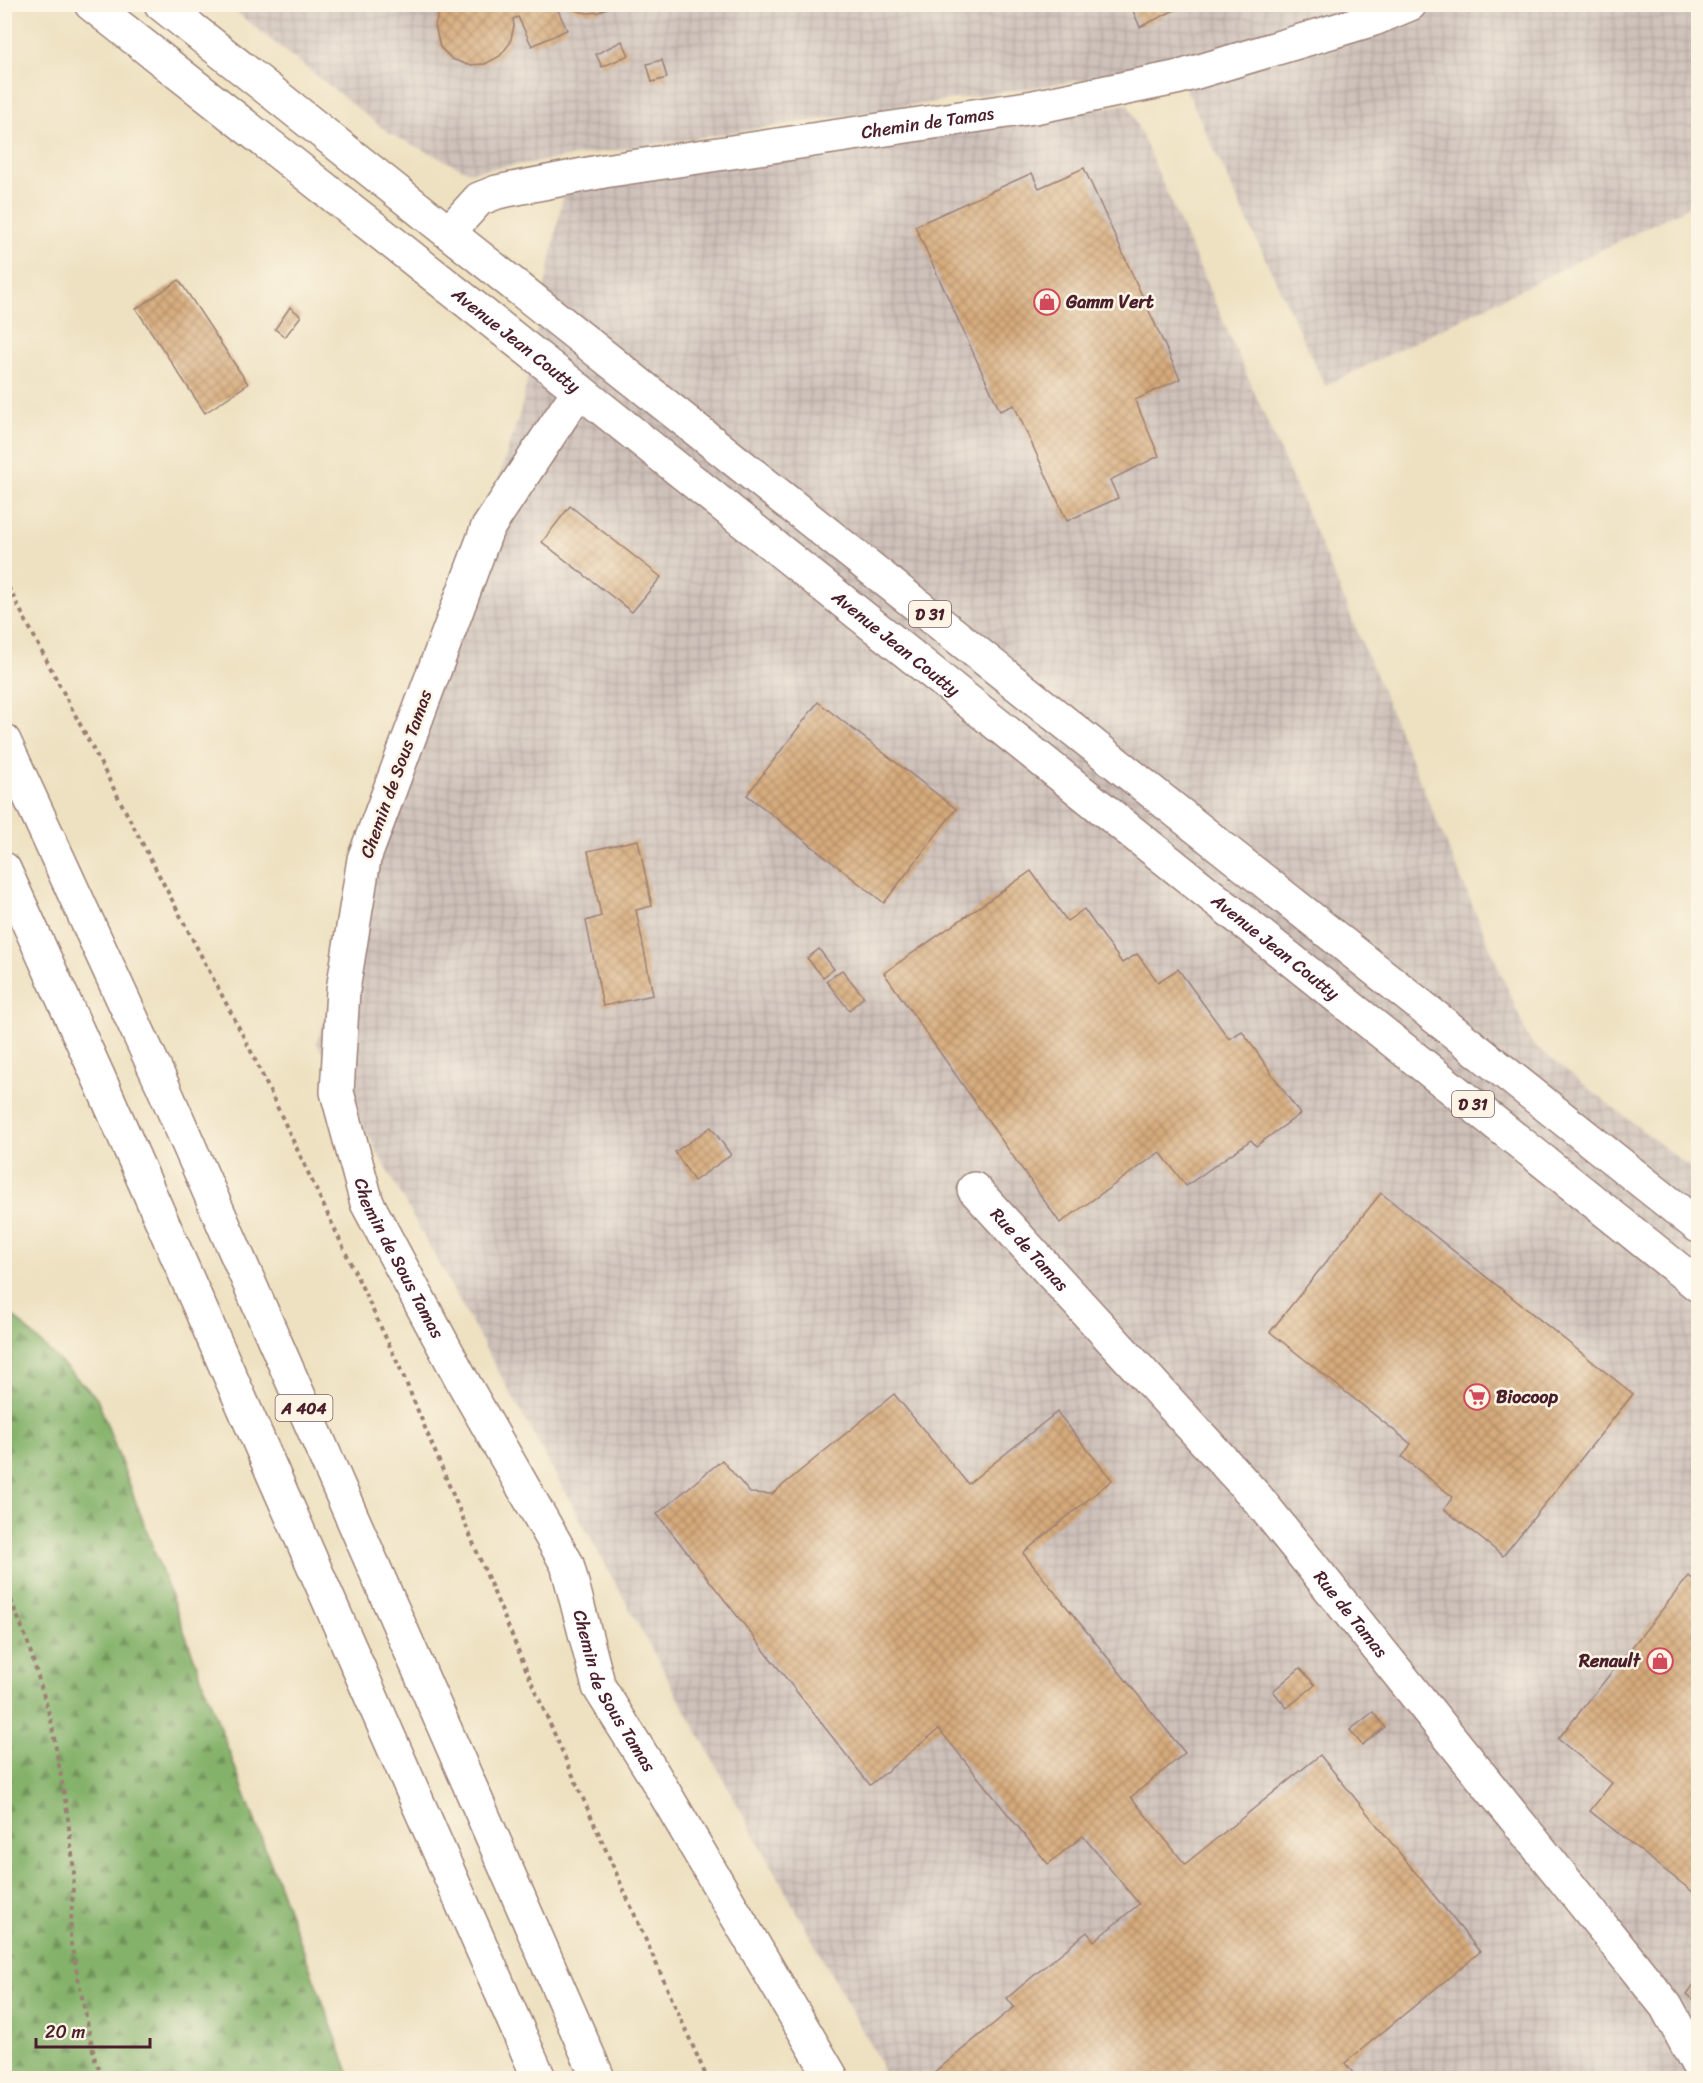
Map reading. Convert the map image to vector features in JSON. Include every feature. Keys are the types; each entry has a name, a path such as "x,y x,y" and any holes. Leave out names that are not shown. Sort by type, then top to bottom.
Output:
{"main road":[{"name":"Avenue Jean Coutty","path":"91,4 579,390 1698,1285"},
{"name":"D 31","path":"161,4 1698,1226"},
{"name":"Chemin de Tamas","path":"449,232 478,199 497,192 604,171 1034,107 1180,76 1374,19 1410,4"},
{"name":"Chemin de Sous Tamas","path":"579,390 487,529 364,859 343,990 337,1092 367,1203 463,1382 567,1564 598,1687 651,1770 831,2079"},
{"name":"A 404","path":"4,741 162,1084 598,2079"},
{"name":"A 404","path":"4,869 103,1086 539,2079"},
{"name":"Rue de Tamas","path":"974,1189 1258,1499 1666,2006 1698,2065"}],"path":[{"path":"4,579 249,1047 400,1368 531,1681 707,2079"},
{"path":"4,1583 27,1640 51,1720 67,1811 74,1871 70,1939 95,2060 103,2079"}],"shaded area":[{"path":"227,5 1698,5 1698,202 1325,386 1175,66 469,172 390,134"},
{"path":"1128,104 1309,517 1530,1042 1698,1174 1698,2078 886,2078 877,2057 317,1043 522,406 565,186"}],"green space":[{"path":"4,1307 97,1398 351,2078 5,2078"}],"building":[{"path":"441,4 555,4 567,30 532,46 518,17 513,19 514,26 510,43 500,56 485,64 468,65 452,59 440,47 435,25"},
{"path":"566,4 615,4 599,12 588,13 577,11"},
{"path":"1130,4 1187,4 1140,27"},
{"path":"622,41 629,55 602,67 596,54"},
{"path":"662,60 667,78 652,82 647,64"},
{"name":"Gamm Vert","path":"1084,168 1180,379 1135,400 1159,456 1110,480 1118,498 1067,521 1014,405 1000,411 915,226 1032,173 1039,188"},
{"path":"179,280 248,384 205,413 136,309"},
{"path":"290,307 301,316 285,337 275,329"},
{"path":"570,506 661,577 632,612 542,542"},
{"path":"818,702 956,809 884,903 747,795"},
{"path":"638,840 652,906 636,910 653,995 603,1006 586,921 601,916 588,851"},
{"path":"1031,871 1067,921 1084,909 1122,963 1137,954 1158,982 1178,969 1229,1039 1242,1031 1300,1114 1256,1146 1251,1140 1186,1186 1160,1152 1060,1223 884,973"},
{"path":"819,949 834,969 823,977 807,958"},
{"path":"842,970 864,997 849,1010 826,981"},
{"path":"711,1127 731,1155 694,1181 675,1152"},
{"path":"1381,1193 1633,1394 1503,1556 1444,1509 1453,1497 1402,1457 1411,1444 1270,1332"},
{"path":"894,1394 968,1484 1057,1412 1112,1480 1023,1553 1185,1753 1131,1797 1185,1864 1320,1755 1480,1952 1345,2063 1357,2078 941,2078 935,2072 1014,2007 1007,1998 1043,1968 1087,1932 1094,1941 1139,1904 1083,1836 1048,1864 939,1729 870,1785 657,1514 722,1460 750,1493 772,1494"},
{"name":"Renault","path":"1689,1576 1698,1584 1698,1896 1590,1811 1612,1783 1558,1739"},
{"path":"1300,1668 1315,1685 1287,1708 1273,1691"},
{"path":"1373,1712 1385,1727 1362,1745 1350,1730"},
{"path":"1698,1979 1698,2003 1687,1994"}],"place":[{"name":"Gamm Vert","path":"1047,302"},
{"name":"Biocoop","path":"1477,1397"},
{"name":"Renault","path":"1660,1661"}]}
